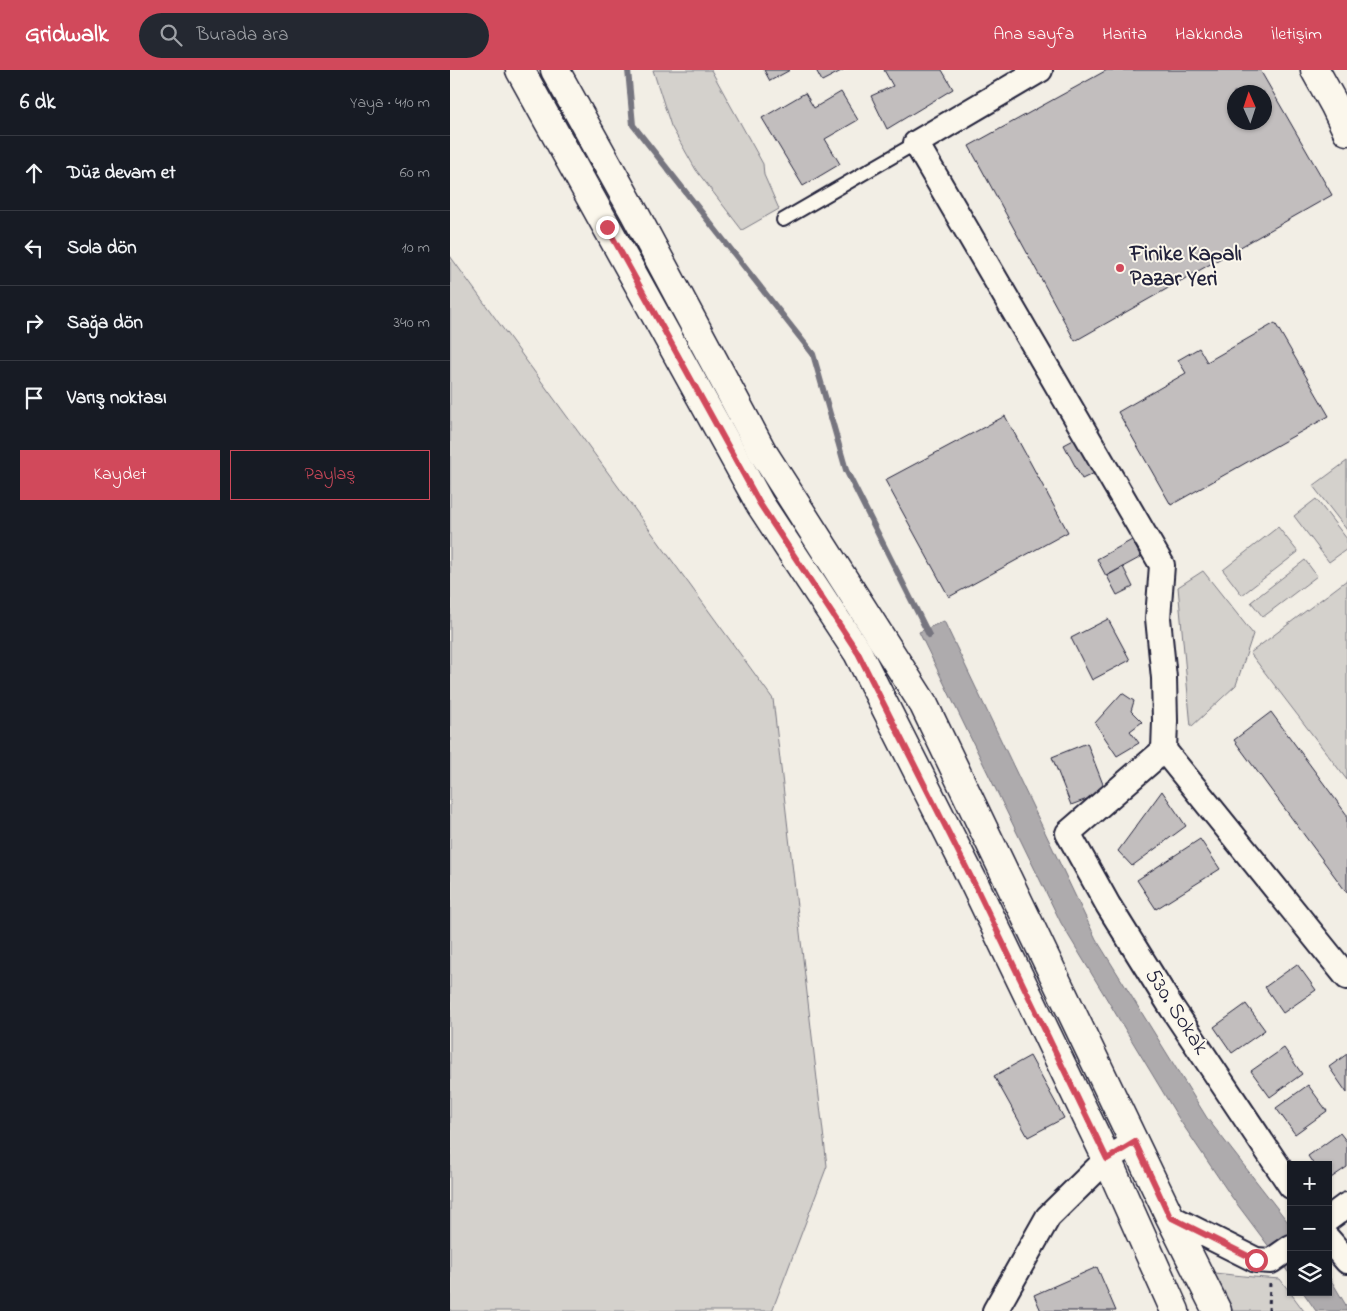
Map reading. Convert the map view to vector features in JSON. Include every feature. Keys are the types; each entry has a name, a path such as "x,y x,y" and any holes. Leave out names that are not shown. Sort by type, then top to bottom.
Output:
{"street":[{"path":"520,70 760,504 858,653 974,883 1107,1159 1175,1311"},
{"path":"555,70 640,223 762,451 924,705 1217,1311"},
{"path":"1040,70 916,143 1162,565 1158,618 1164,678 1164,750 1347,977"},
{"path":"1315,70 1341,103 1347,131"},
{"name":"530. Sokak","path":"1164,750 1068,833 1108,905 1172,1008 1287,1180"},
{"path":"995,1311 1048,1217 1107,1159 1135,1142"},
{"path":"1332,1216 1347,1205"},
{"path":"1170,1217 1256,1260 1271,1261 1287,1249"},
{"path":"1332,1244 1347,1261"}],"lane":[{"path":"783,220 916,143"}],"path":[{"path":"1269,1311 1271,1261"}],"shaded area":[{"path":"653,70 711,70 763,164 764,175 779,209 742,230 696,170 671,126"},
{"path":"450,256 773,699 827,1166 772,1311 450,1311"},
{"path":"1347,461 1347,530 1313,486"},
{"path":"1316,499 1347,539 1347,549 1329,562 1294,516"},
{"path":"1278,527 1298,552 1242,595 1223,570"},
{"path":"1305,560 1317,576 1263,617 1251,602"},
{"path":"1203,571 1253,634 1236,685 1191,727 1178,587"},
{"path":"1347,580 1347,780 1250,653"},
{"path":"944,621 1096,939 1207,1118 1287,1221 1287,1271 1231,1196 1181,1122 1061,923 919,632"},
{"path":"1214,1273 1280,1279 1287,1288 1287,1296 1293,1296 1304,1311 1233,1311"},
{"path":"1332,1282 1347,1307 1347,1311 1316,1311 1306,1296 1332,1296"}],"building":[{"path":"764,70 790,70 770,81"},
{"path":"816,70 843,70 822,81"},
{"path":"884,70 942,70 953,89 887,129 871,96 893,86"},
{"name":"Finike Kapalı Pazar Yeri","path":"1107,70 1260,70 1269,85 1227,85 1227,130 1272,130 1272,91 1332,195 1075,341 969,146"},
{"path":"841,92 858,120 825,139 840,164 803,186 762,118 805,93 814,108"},
{"path":"1275,323 1329,416 1171,505 1118,412 1186,373 1178,360 1199,348 1207,362"},
{"path":"1005,416 1068,532 949,597 885,480"},
{"path":"1081,436 1099,471 1082,479 1064,445"},
{"path":"1132,540 1141,557 1106,576 1097,559"},
{"path":"1123,567 1133,587 1117,595 1107,576"},
{"path":"1108,619 1130,660 1092,680 1071,638"},
{"path":"1122,693 1134,701 1131,711 1142,722 1130,731 1139,743 1117,756 1095,723"},
{"path":"1271,712 1347,815 1347,893 1234,740"},
{"path":"1087,743 1106,792 1071,805 1052,757"},
{"path":"1162,791 1186,826 1132,866 1118,851"},
{"path":"1200,839 1220,869 1156,909 1137,880"},
{"path":"1297,964 1316,990 1283,1013 1265,987"},
{"path":"1246,1004 1265,1030 1232,1053 1214,1027"},
{"path":"1284,1048 1302,1074 1270,1097 1251,1071"},
{"path":"1347,1054 1347,1093 1329,1067"},
{"path":"1030,1056 1064,1118 1028,1137 994,1076"},
{"path":"1308,1085 1327,1111 1295,1134 1276,1108"},
{"path":"1340,1133 1347,1142 1347,1167 1332,1177 1332,1161 1311,1161 1308,1156"},
{"path":"1097,1267 1116,1311 1041,1311 1034,1295"}],"waterway":[{"path":"628,70 633,125 813,354 846,470 929,635"}],"place":[{"name":"Finike Kapalı Pazar Yeri","path":"1120,268"}],"route":[{"path":"607,227 760,504 858,653 974,883 1107,1159 1135,1142 1170,1217 1256,1260"}]}
